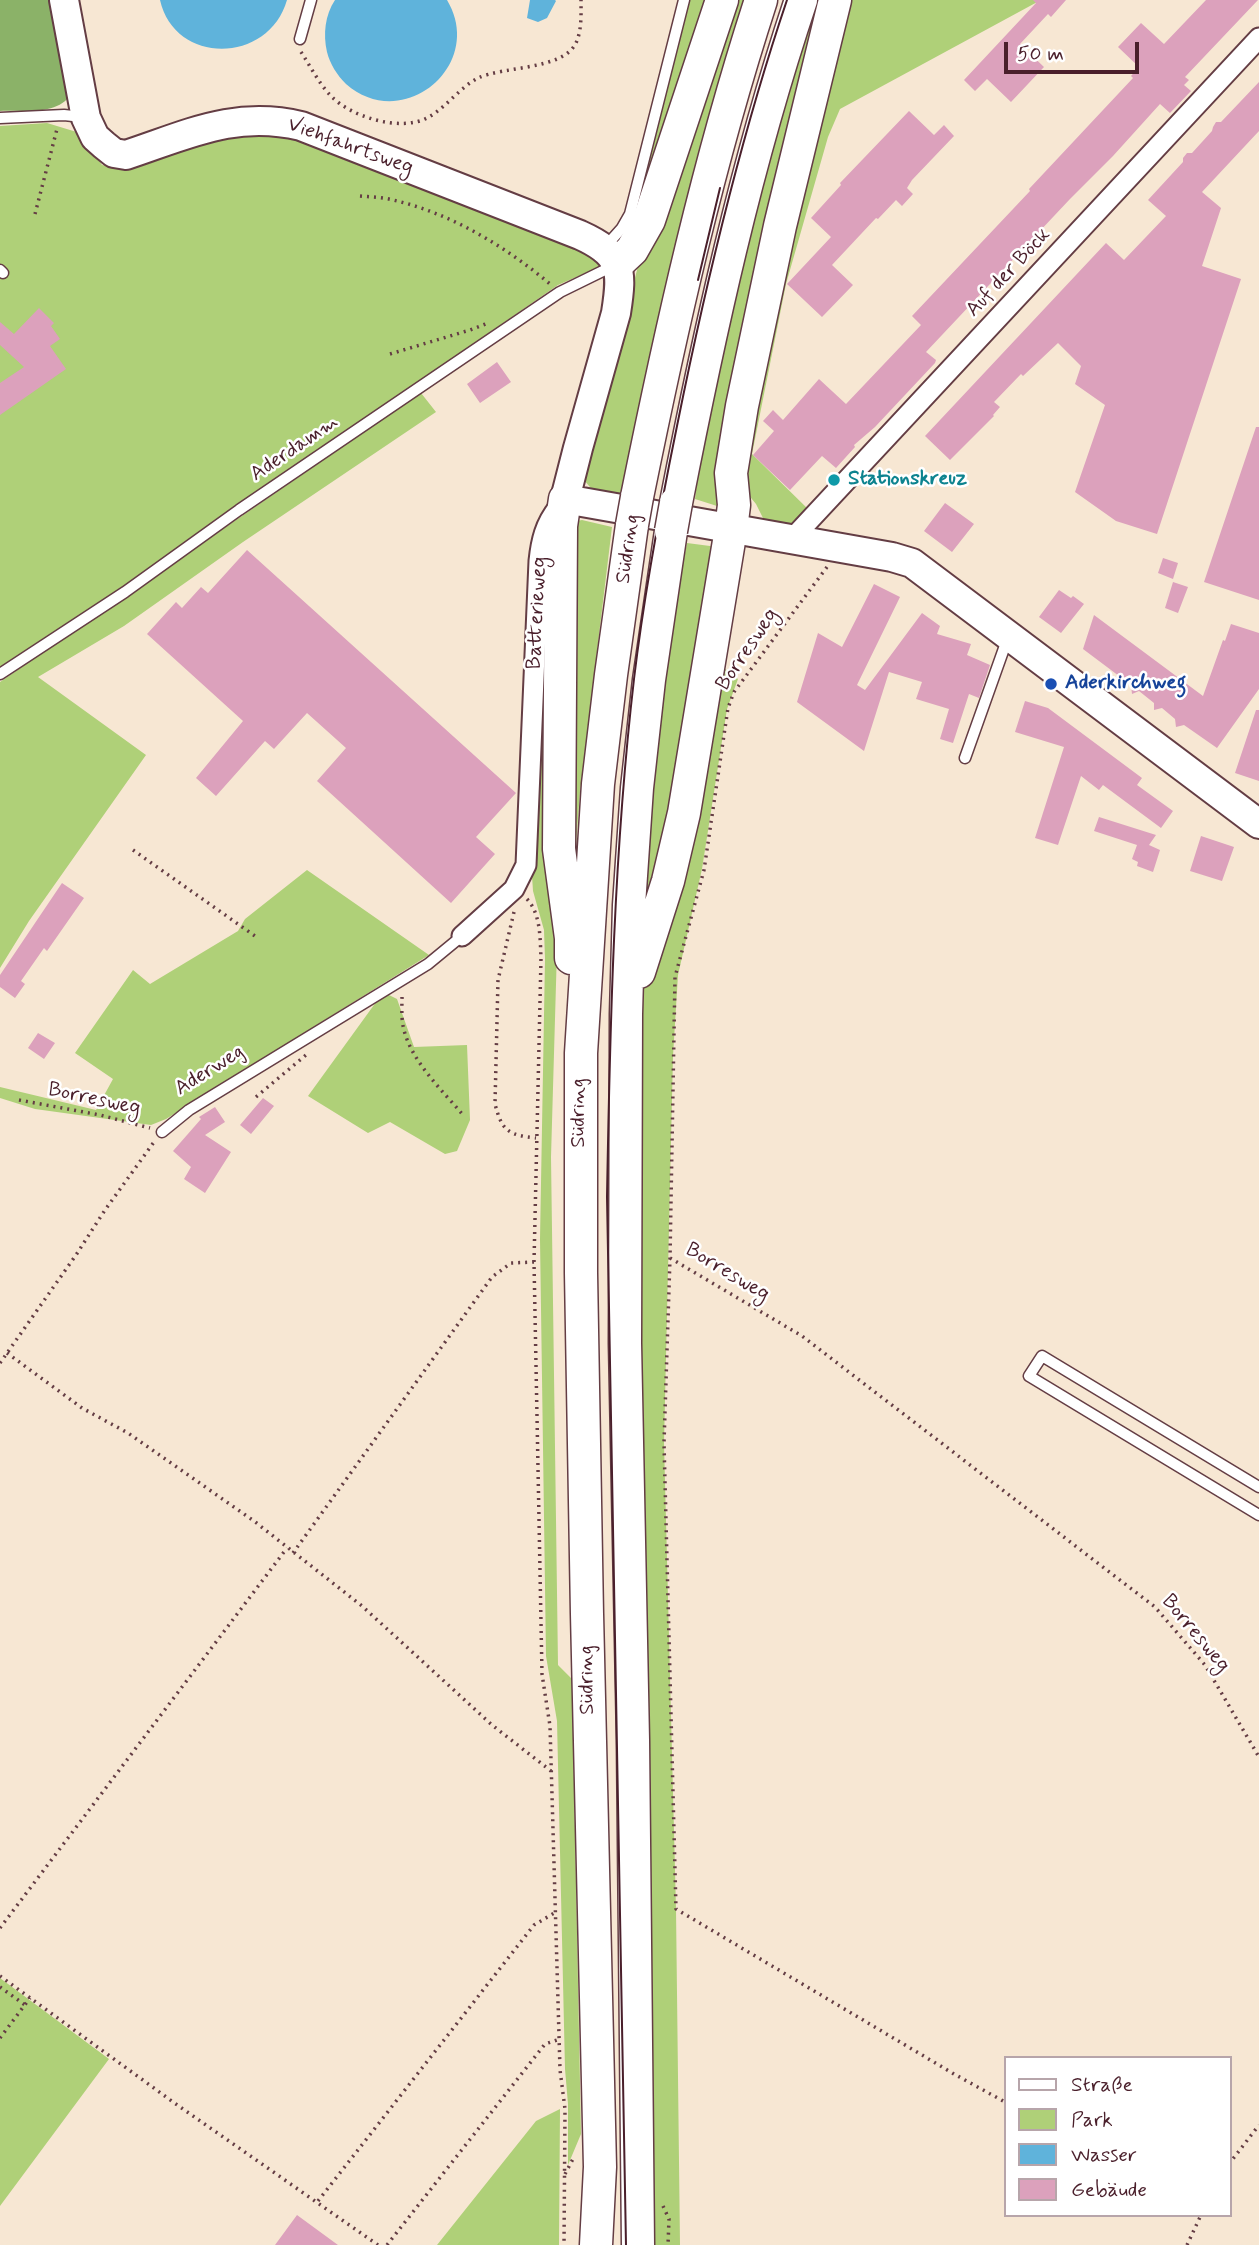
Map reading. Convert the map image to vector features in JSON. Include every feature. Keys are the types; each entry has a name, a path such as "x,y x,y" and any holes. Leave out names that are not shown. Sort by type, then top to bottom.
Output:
{"main road":[{"path":"611,256 632,250 649,220 722,0"},
{"name":"Südring","path":"596,2245 600,2167 584,1491 581,1053 598,784 635,511 677,302 719,135 761,0"},
{"name":"Südring","path":"638,2245 633,1740 625,1343 626,1014 629,905 637,788 649,680 674,517 700,383 757,144 801,0"},
{"path":"626,1014 668,881 684,813 731,528 734,505 731,473 742,406 780,226 835,0"},
{"path":"565,499 561,526 559,849 571,938 571,964 581,1053"}],"street":[{"path":"64,0 75,116"},
{"name":"Auf der Böck","path":"791,540 1259,38"},
{"name":"Viehfahrtsweg","path":"75,116 95,137 114,153 121,155 218,124 277,120 301,126 580,235 611,256"},
{"name":"Batterieweg","path":"514,889 526,865 528,846 542,538 550,517 565,499 616,313 619,293 611,256"},
{"path":"565,499 892,557 912,563 1259,824"},
{"name":"Aderweg","path":"462,936 514,889"}],"lane":[{"path":"300,39 311,0"},
{"path":"611,256 630,214 684,0"},
{"path":"0,118 75,116"},
{"name":"Aderdamm","path":"0,674 125,592 250,503 611,256"},
{"path":"965,758 1009,635"},
{"name":"Aderweg","path":"162,1132 189,1110 428,964 462,936"},
{"path":"1259,1487 1042,1356 1029,1376 1259,1515"}],"path":[{"path":"300,39 299,49 334,99 375,120 395,124 408,123 424,119 445,106 475,79 565,55 576,45 581,0"},
{"path":"35,214 56,131 75,116"},
{"path":"360,196 392,200 474,231 506,251 560,292"},
{"path":"390,354 492,321"},
{"name":"Borresweg","path":"842,548 740,682 729,709 704,870 675,976 670,1258 802,1336 1155,1607 1205,1665 1259,1757"},
{"path":"133,850 255,936"},
{"path":"514,889 530,903 540,931 541,958 534,1262 542,1674 550,1726 560,2070 565,2109 564,2245"},
{"path":"514,889 515,911 498,980 495,1104 500,1124 517,1136 536,1138"},
{"path":"402,980 403,1029 412,1050 463,1115"},
{"name":"Borresweg","path":"19,1100 130,1122 162,1132"},
{"path":"0,1363 143,1155 162,1132"},
{"path":"670,1258 664,1443 676,1909 1004,2101"},
{"path":"293,1553 492,1277 511,1264 534,1262"},
{"path":"7,1353 82,1408 128,1433 254,1521 362,1606 492,1725 551,1771"},
{"path":"0,1927 287,1548"},
{"path":"318,2202 534,1925 556,1912"},
{"path":"0,1976 173,2102 378,2245"},
{"path":"0,1987 25,2005"},
{"path":"0,2038 30,1998"},
{"path":"387,2245 545,2044 559,2039"},
{"path":"1231,2161 1259,2125"},
{"path":"1187,2245 1200,2217"}],"green space":[{"path":"0,0 56,0 71,94 58,106 39,110 0,111"},
{"path":"687,0 752,0 629,498 595,493 584,480 639,262 633,215"},
{"path":"817,0 1041,0 840,109 828,137 786,284 752,454 810,511 799,524 779,528 763,518 742,487 717,506 695,499 707,397 765,155"},
{"path":"47,123 80,133 102,165 120,168 237,129 285,130 587,246 599,260 599,267 558,285 122,588 0,669 0,126"},
{"path":"421,393 436,412 124,626 38,677 146,755 29,921 0,968 0,682"},
{"path":"577,521 612,527 580,792 572,896"},
{"path":"687,543 733,549 720,665 738,679 727,709 702,869 678,975 673,1056 664,1443 676,1909 680,2245 649,2245 633,1014 660,681"},
{"path":"542,591 558,915 551,1157 558,1665 572,1679 581,2134 568,2165 557,1721 546,1656 540,1239 545,959 544,930 533,891 532,876"},
{"path":"307,870 429,955 166,1119 151,1125 35,1109 0,1098 0,1087 96,1110 113,1079 75,1053 133,970 150,984 238,931 245,919"},
{"path":"389,995 397,999 414,1047 467,1045 470,1120 457,1151 445,1154 390,1122 368,1133 308,1096 379,998"},
{"path":"0,1978 109,2059 0,2206"},
{"path":"560,2109 559,2245 437,2245 536,2121"}],"water":[{"path":"160,0 287,0 277,21 262,36 243,46 222,49 202,46 184,37 169,22"},
{"path":"335,0 447,0 456,24 456,48 447,68 432,85 413,97 391,101 368,97 346,84 332,65 326,45 327,18"},
{"path":"530,0 556,1 547,18 538,22 527,18"}],"building":[{"path":"1033,0 1066,0 1051,17 1048,14 1020,44 1044,67 1011,102 987,79 975,91 964,80 1036,3"},
{"path":"1206,0 1258,0 1185,77 1189,80 1184,85 1191,91 1170,113 1160,104 1070,199 926,352 936,360 935,363 875,427 854,445 836,468 822,456 790,490 753,455 774,431 763,421 773,410 783,420 819,379 846,404 921,325 912,316 1133,78 1131,76 1139,67 1118,47 1141,23 1164,44"},
{"path":"1259,82 1259,131 1202,192 1221,208 1202,266 1241,279 1157,534 1116,521 1075,492 1105,405 1075,384 1081,366 1058,343 1023,376 1021,374 994,402 1000,407 994,416 950,460 925,436 1106,243 1124,260 1166,216 1148,200 1183,162 1187,153 1192,153 1212,131 1216,122 1221,122"},
{"path":"909,111 934,135 944,125 954,136 912,180 907,188 913,194 902,206 896,200 832,265 853,285 822,317 787,284 831,237 811,218 840,183"},
{"path":"39,308 54,323 51,326 60,339 50,346 66,369 0,415 0,383 24,367 0,345 0,322 14,334"},
{"path":"497,362 511,382 480,403 467,384"},
{"path":"1256,427 1259,427 1259,600 1204,582"},
{"path":"945,503 974,524 952,552 924,531"},
{"path":"247,550 516,793 476,837 495,854 451,903 317,781 346,748 307,713 274,749 265,741 216,796 196,778 243,721 147,634 176,602 182,608 201,587 208,593"},
{"path":"1163,558 1178,563 1173,579 1158,573"},
{"path":"1173,582 1188,587 1178,613 1165,608"},
{"path":"874,584 900,597 857,685 865,690 922,613 940,626 937,634 971,644 967,655 990,665 979,698 969,694 953,743 940,739 949,709 916,699 922,682 889,672 864,751 797,702 818,633 842,647"},
{"path":"1059,590 1084,604 1061,633 1039,617"},
{"path":"1094,615 1203,696 1231,624 1259,633 1259,689 1217,748 1184,725 1176,727 1175,719 1162,708 1154,710 1154,703 1139,691 1132,694 1131,685 1083,649"},
{"path":"1025,701 1048,708 1142,778 1137,785 1173,811 1161,828 1103,785 1099,790 1081,776 1058,845 1035,838 1064,747 1015,732"},
{"path":"1256,710 1259,710 1259,781 1235,773"},
{"path":"1099,817 1156,835 1149,845 1160,850 1153,872 1137,866 1138,862 1132,859 1137,845 1094,831"},
{"path":"1201,836 1234,847 1222,881 1190,871"},
{"path":"62,883 84,898 47,951 44,948 21,981 25,984 15,998 0,987 0,975"},
{"path":"38,1033 55,1043 44,1059 28,1048"},
{"path":"263,1098 274,1106 251,1134 240,1125"},
{"path":"215,1107 225,1122 205,1135 231,1152 205,1193 184,1179 191,1167 173,1151 201,1119 199,1117"},
{"path":"297,2215 338,2245 275,2245"}],"tram line":[{"path":"626,2245 607,1197 617,873 634,679 677,426 725,211 787,0"},
{"path":"698,280 720,188"}],"place":[{"name":"Stationskreuz","path":"834,480"},
{"name":"Aderkirchweg","path":"1051,684"}]}
